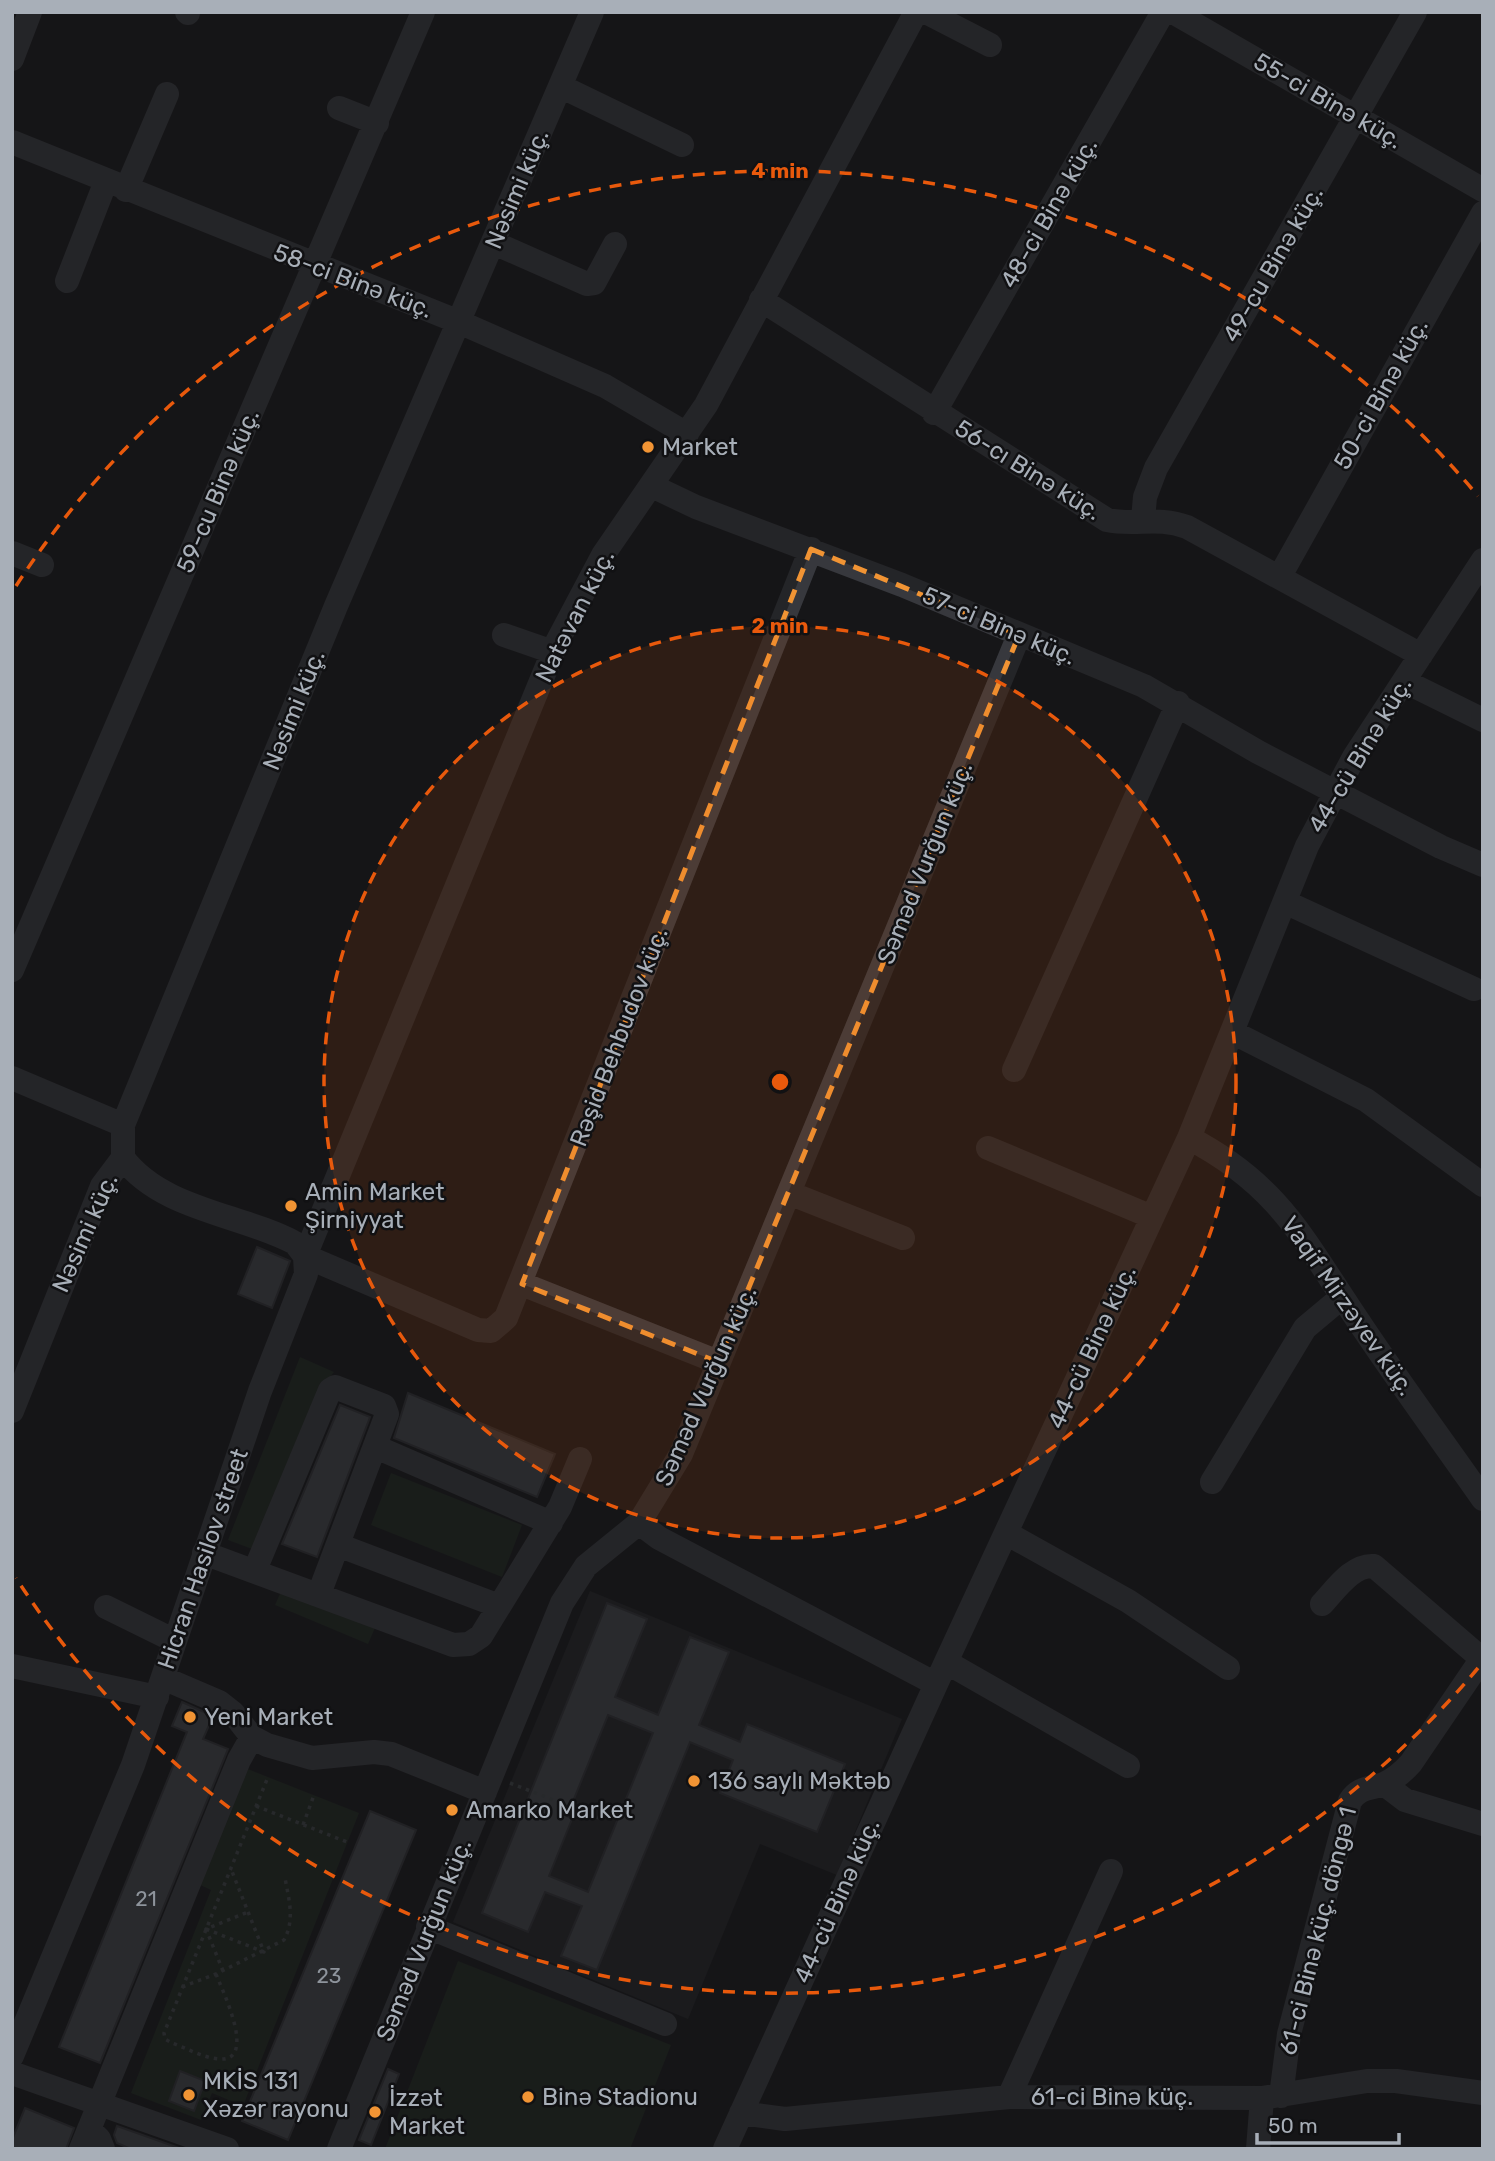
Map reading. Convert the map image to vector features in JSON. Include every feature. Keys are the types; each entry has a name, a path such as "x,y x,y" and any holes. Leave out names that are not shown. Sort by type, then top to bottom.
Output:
{"street":[{"path":"12,59 30,12"},
{"name":"59-cu Binə küç.","path":"12,970 423,12"},
{"name":"Nəsimi küç.","path":"12,1411 102,1186 123,1158 123,1125 336,606 593,12"},
{"name":"Natəvan küç.","path":"305,1256 553,652 603,555 687,435 916,12"},
{"path":"926,12 990,45"},
{"name":"48-ci Binə küç.","path":"934,413 1163,12"},
{"name":"55-ci Binə küç.","path":"1173,12 1483,190"},
{"name":"49-cu Binə küç.","path":"1143,519 1145,497 1156,468 1415,12"},
{"path":"561,86 682,145"},
{"path":"67,281 167,94"},
{"path":"339,108 377,123"},
{"name":"58-ci Binə küç.","path":"12,142 459,322 605,386 687,435"},
{"name":"50-ci Binə küç.","path":"1280,576 1483,213"},
{"path":"494,243 587,284 593,284 615,244"},
{"name":"56-cı Binə küç.","path":"761,300 934,413 1107,520 1121,523 1143,519 1168,520 1187,527 1421,655"},
{"name":"57-ci Binə küç.","path":"652,486 696,508 811,549 1178,703 1258,752 1483,864"},
{"name":"Rəşid Behbudov küç.","path":"305,1256 478,1330 491,1331 506,1318 522,1284 811,549"},
{"path":"12,553 43,565"},
{"name":"44-cü Binə küç.","path":"725,2149 946,1662 1189,1138 1307,846 1334,791 1421,655 1479,574"},
{"path":"504,635 553,652"},
{"name":"Səməd Vurğun küç.","path":"339,2149 428,1927 573,1581 586,1566 639,1523 681,1454 1019,635"},
{"path":"1404,681 1483,720"},
{"path":"1014,1070 1178,703"},
{"path":"1285,902 1474,989"},
{"path":"1234,1032 1366,1100 1483,1185"},
{"path":"12,1077 123,1125"},
{"name":"Vaqif Mirzəyev küç.","path":"1189,1138 1237,1165 1274,1199 1307,1240 1342,1297 1483,1499"},
{"path":"988,1148 1152,1217"},
{"path":"123,1158 131,1169 158,1188 288,1239 301,1248 305,1256"},
{"path":"789,1194 903,1238"},
{"name":"Hicran Hasilov street","path":"12,2056 128,1776 264,1381 303,1284 305,1256"},
{"path":"522,1284 718,1362"},
{"path":"1212,1482 1305,1328 1342,1297"},
{"path":"255,1570 330,1390 335,1387 384,1406 387,1414 319,1594"},
{"path":"376,1447 551,1522"},
{"path":"204,1553 453,1645 469,1644 481,1636 551,1522 580,1459"},
{"path":"639,1523 659,1538 936,1684"},
{"path":"1006,1533 1128,1601 1228,1668"},
{"path":"338,1545 499,1606"},
{"path":"1322,1604 1354,1572 1364,1565 1374,1566 1482,1658"},
{"path":"106,1607 175,1641"},
{"name":"61-ci Binə küç. döngə 1","path":"1258,2149 1345,1812 1355,1793 1384,1784 1401,1774 1411,1763 1482,1658"},
{"path":"946,1662 1128,1766"},
{"path":"12,1666 160,1687 219,1702 233,1713 252,1737 267,1745 312,1758 374,1752 391,1754 488,1784"},
{"path":"91,2142 99,2106 239,1760 252,1737"},
{"path":"1384,1784 1405,1800 1483,1824"},
{"path":"1009,2097 1111,1871"},
{"path":"428,1927 664,2024"},
{"path":"12,2073 99,2106 227,2149"},
{"name":"61-ci Binə küç.","path":"741,2113 785,2119 1009,2097 1271,2097 1367,2081 1396,2081 1483,2093"}],"path":[{"path":"216,1974 239,2037 236,2051 229,2058 219,2059 165,2039 163,2032 268,1777"},
{"path":"488,1784 599,1818"},
{"path":"303,1825 314,1795"},
{"path":"256,1806 347,1842"},
{"path":"231,1867 264,1952"},
{"path":"182,1987 223,1971 284,1940 289,1931 291,1911 285,1878"},
{"path":"206,1929 248,1912"},
{"path":"206,1929 264,1952"},
{"path":"206,1929 223,1971"}],"highlighted area":[{"path":"811,549 1019,635 718,1362 522,1284"}],"shaded area":[{"path":"300,1357 334,1372 322,1387 257,1551 228,1540"},
{"path":"391,1473 522,1525 502,1577 371,1525"},
{"path":"283,1587 377,1623 368,1644 275,1605"},
{"name":"136 saylı Məktəb","path":"590,1591 902,1719 837,1875 760,1844 688,2019 453,1922"},
{"path":"245,1768 359,1813 243,2106 212,2093 201,2120 131,2093 211,1890 198,1884"},
{"name":"Binə Stadionu","path":"458,1961 671,2045 630,2149 385,2149"}],"building":[{"path":"257,1247 290,1261 272,1308 238,1294"},
{"path":"408,1393 555,1454 537,1497 394,1438"},
{"path":"340,1405 370,1417 317,1557 282,1544"},
{"path":"607,1603 647,1619 615,1697 658,1715 690,1637 729,1652 699,1725 740,1742 747,1724 845,1764 817,1832 720,1793 733,1760 690,1742 597,1970 561,1956 582,1906 545,1892 528,1932 482,1913","holes":["608,1715 653,1733 588,1892 549,1876 572,1819 567,1816"]},
{"path":"182,1702 213,1716 203,1739 228,1749 100,2063 59,2047 187,1732 172,1726"},
{"path":"370,1811 416,1830 288,2140 242,2121"},
{"path":"388,2069 399,2074 371,2145 359,2140"},
{"path":"180,2071 205,2081 194,2111 169,2101"},
{"path":"25,2108 74,2128 66,2149 12,2149 12,2140"},
{"path":"117,2126 179,2149 131,2149 117,2143 114,2135"}],"place":[{"name":"Market","path":"648,447"},
{"name":"Amin Market Şirniyyat","path":"291,1206"},
{"name":"Yeni Market","path":"190,1717"},
{"name":"136 saylı Məktəb","path":"694,1781"},
{"name":"Amarko Market","path":"452,1810"},
{"name":"MKİS 131 Xəzər rayonu","path":"189,2095"},
{"name":"Binə Stadionu","path":"528,2097"},
{"name":"İzzət Market","path":"375,2112"}]}
